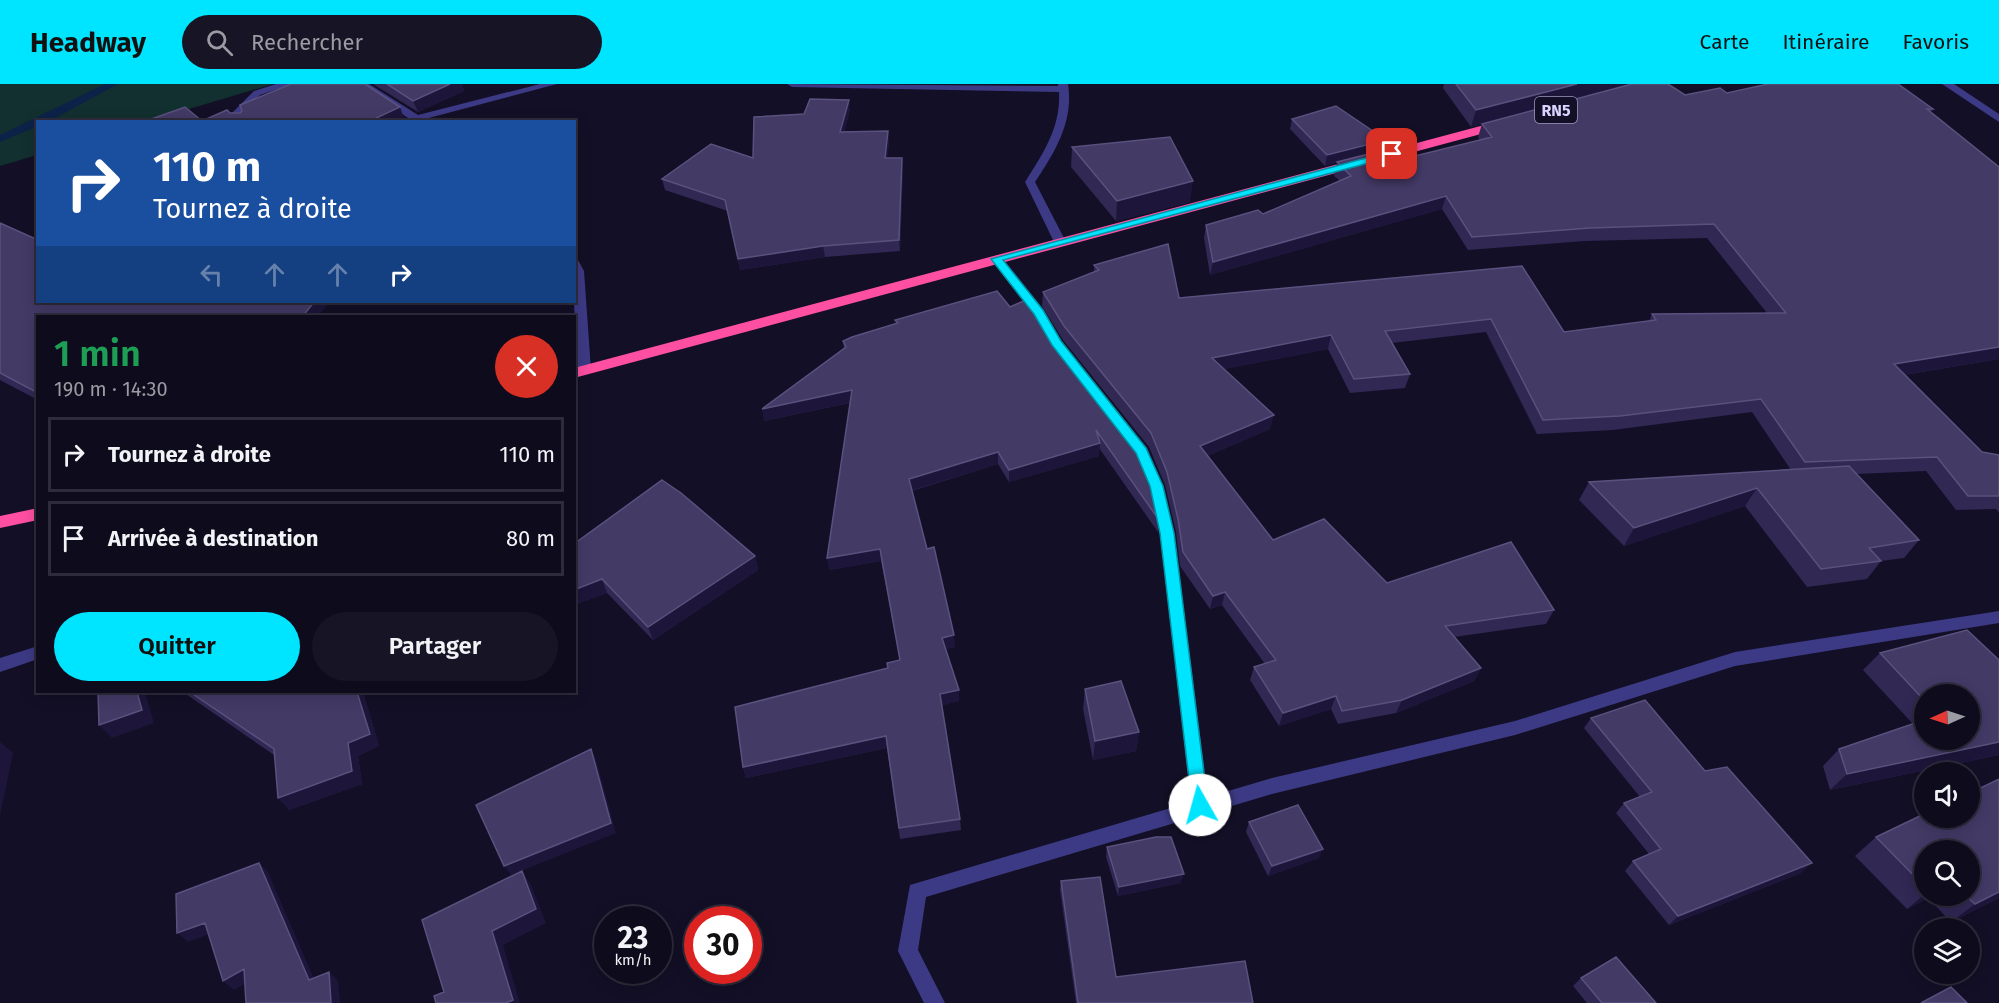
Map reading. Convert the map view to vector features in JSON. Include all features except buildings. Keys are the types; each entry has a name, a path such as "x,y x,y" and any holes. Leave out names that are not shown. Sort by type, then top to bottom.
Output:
{"highway":[{"name":"RN5","path":"579,372 1516,121"},
{"path":"0,522 36,514"}],"street":[{"path":"240,120 236,114 257,93 285,84"},
{"path":"362,84 420,120 552,84"},
{"path":"792,84 964,89 1064,87 1064,120 1055,144 1030,182 1060,242"},
{"path":"1947,84 1999,119"},
{"path":"997,259 1039,313 1056,343 1142,452 1156,486 1167,533 1200,805"},
{"path":"576,267 578,271 579,372"},
{"path":"935,1003 908,951 917,891 1118,832 1200,805 1515,728 1735,659 1999,617"},
{"path":"0,664 36,653"}],"green space":[{"path":"0,84 273,84 152,120 36,120 36,155 0,166"}],"waterway":[{"path":"43,120 113,84"},
{"path":"0,139 36,123"}],"route":[{"path":"1200,805 1167,533 1156,486 1142,452 1056,343 1039,313 997,259 1392,154"}]}
